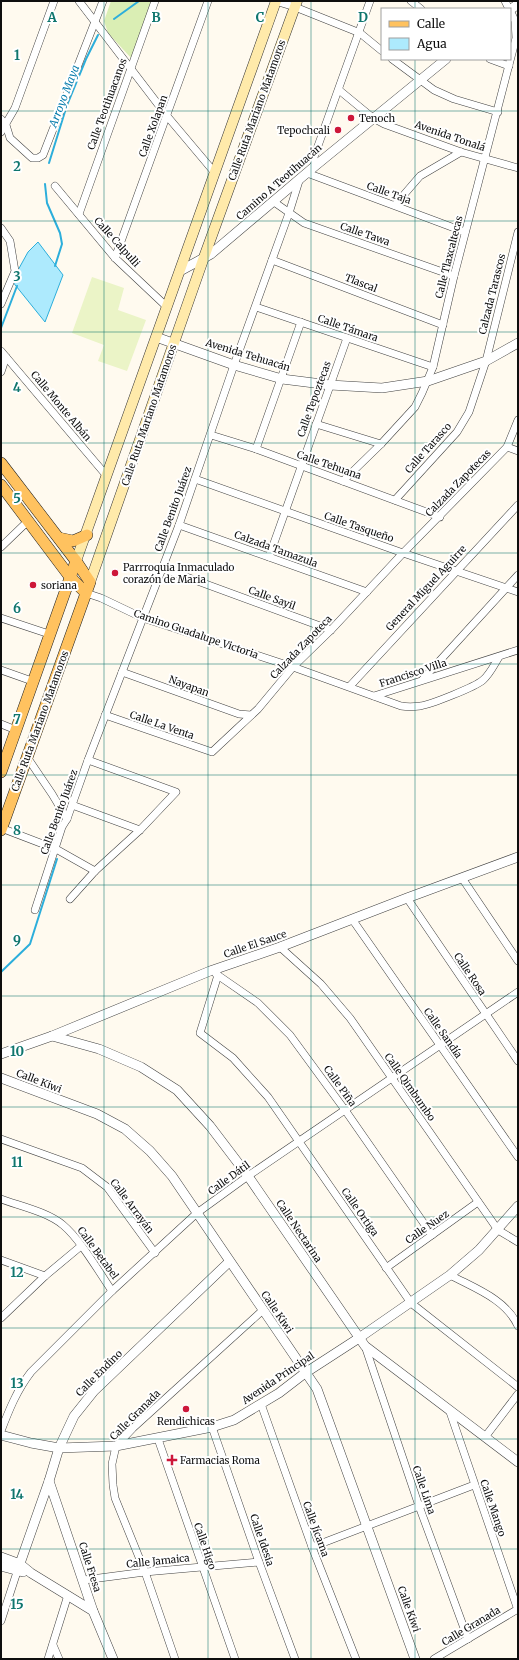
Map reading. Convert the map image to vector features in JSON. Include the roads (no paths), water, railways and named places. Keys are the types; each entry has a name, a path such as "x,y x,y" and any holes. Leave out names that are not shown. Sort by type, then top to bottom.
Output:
{"main road":[{"name":"Calle Ruta Mariano Matamoros","path":"1,772 70,576 87,535 106,475 180,272 275,1"},
{"name":"Calle Ruta Mariano Matamoros","path":"1,829 88,588 203,260 296,4"},
{"name":"Camino Guadalupe Victoria","path":"1,463 76,561 88,588"},
{"name":"Camino Guadalupe Victoria","path":"1,485 70,576 88,588"},
{"path":"59,538 73,541 87,535"},
{"path":"1,802 7,815"}],"street":[{"path":"1,132 3,122 14,108 54,1"},
{"path":"79,1 167,116 215,173"},
{"path":"3,122 10,138 32,158 43,155 103,1"},
{"name":"Calle Teotihuacanos","path":"79,214 155,1"},
{"name":"Calle Xolapan","path":"116,258 208,1"},
{"path":"275,1 296,4 360,34 381,50"},
{"path":"314,166 314,157 360,34 370,1"},
{"path":"411,1 420,8"},
{"name":"Calle Tlaxcaltecas","path":"511,12 515,21 516,38 511,58"},
{"path":"393,60 434,90 454,99 498,112"},
{"name":"Camino A Teotihuacán","path":"180,272 203,260 299,181 314,166 445,60"},
{"path":"493,60 509,66"},
{"name":"Calle Tlaxcaltecas","path":"343,481 381,444 415,407 434,367 454,276 510,60"},
{"name":"Avenida Tonalá","path":"339,90 373,118 384,124 461,152 518,168"},
{"path":"395,205 420,176 461,152"},
{"name":"Calle Taja","path":"306,173 465,232"},
{"name":"Calle Benito Juárez","path":"35,910 62,827 67,819 105,715 179,525 299,181"},
{"name":"Calle Calpulli","path":"55,186 116,258 167,307"},
{"name":"Calle Tawa","path":"274,202 304,224 454,276"},
{"path":"1,228 10,241 15,271 1,304"},
{"name":"Calzada Tarascos","path":"486,361 518,232"},
{"name":"Tlascal","path":"272,260 443,325"},
{"name":"Calle Támara","path":"256,307 434,367"},
{"path":"256,449 301,322"},
{"name":"Avenida Tehuacán","path":"156,337 174,342 234,365 282,379 330,385 382,388 428,381 486,361 518,343"},
{"name":"Calle Tepoztecas","path":"269,557 347,338"},
{"name":"Calle Monte Albán","path":"1,351 106,475"},
{"path":"1,372 6,357"},
{"name":"Calle Tarasco","path":"395,500 457,432 469,412 486,361"},
{"name":"Calzada Zapotecas","path":"403,553 507,447 518,420"},
{"path":"316,424 381,444"},
{"name":"Calle Tehuana","path":"211,435 256,449 440,517"},
{"path":"507,447 518,450"},
{"name":"Calle Tasqueño","path":"195,479 285,512 518,592"},
{"name":"General Miguel Aguirre","path":"350,686 455,571 518,505"},
{"path":"1,547 28,521"},
{"name":"Calzada Tamazula","path":"179,525 367,592"},
{"name":"Calzada Zapoteca","path":"212,752 258,709 293,667 331,630 403,553"},
{"name":"Calle Sayil","path":"162,568 331,630"},
{"path":"423,679 518,575"},
{"name":"Camino Guadalupe Victoria","path":"88,588 101,598"},
{"name":"Camino Guadalupe Victoria","path":"88,588 101,598 143,618 293,667"},
{"path":"1,618 49,634"},
{"name":"Francisco Villa","path":"293,667 350,686 374,696 423,679 518,650"},
{"path":"374,696 401,706 421,706 474,686 483,680 499,657"},
{"path":"1,670 32,681"},
{"name":"Nayapan","path":"122,672 239,714 251,715"},
{"name":"Calle La Venta","path":"105,715 212,752"},
{"path":"1,724 16,730"},
{"path":"27,757 67,819"},
{"path":"70,899 95,871 140,830 176,792 88,760"},
{"path":"72,805 140,830"},
{"path":"1,829 56,849 95,871"},
{"name":"Calle El Sauce","path":"1,1054 52,1036 406,898 517,858"},
{"path":"462,878 518,961"},
{"name":"Calle Rosa","path":"406,898 518,1061"},
{"name":"Calle Sandía","path":"352,919 518,1157"},
{"name":"Calle Qimbumbo","path":"280,947 321,984 350,1018 498,1230 518,1242"},
{"name":"Calle Ortiga","path":"214,973 200,1034 233,1058 268,1098 411,1303 518,1387"},
{"name":"Calle Piña","path":"214,973 258,1003 290,1035 345,1110 432,1235"},
{"name":"Calle Dátil","path":"1,1431 22,1383 31,1372 112,1291 197,1214 248,1176 518,992"},
{"name":"Calle Nectarina","path":"52,1036 99,1049 141,1066 177,1090 210,1126 248,1176 362,1342 450,1412 518,1462"},
{"name":"Calle Kiwi","path":"1,1078 97,1114 125,1129 150,1151 172,1176 229,1262 317,1389 415,1659"},
{"name":"Calle Arrayán","path":"1,1139 82,1168 107,1187 155,1253"},
{"name":"Calle Betabel","path":"1,1199 50,1217 62,1224 72,1233 112,1291"},
{"name":"Calle Nuez","path":"386,1268 478,1202"},
{"name":"Avenida Principal","path":"1,1435 31,1443 59,1448 116,1446 158,1439 212,1427 234,1420 279,1393 305,1373 362,1342 411,1303 450,1275 479,1250 518,1206"},
{"path":"1,1318 45,1276 81,1246"},
{"path":"1,1260 45,1276"},
{"name":"Calle Endino","path":"1,1621 59,1448 74,1416 94,1391 229,1262"},
{"path":"450,1275 501,1303 514,1318 518,1326"},
{"name":"Calle Granada","path":"175,1659 145,1572 114,1491 111,1472 116,1446 262,1310"},
{"name":"Calle Lima","path":"362,1342 419,1506 468,1639"},
{"path":"485,1437 518,1394"},
{"name":"Calle Jícama","path":"261,1404 312,1546 356,1659"},
{"name":"Calle Mango","path":"450,1412 518,1610"},
{"name":"Calle Idesia","path":"212,1427 259,1562 295,1659"},
{"name":"Calle Higo","path":"158,1439 235,1659"},
{"name":"Calle Fresa","path":"49,1481 84,1580 93,1611 113,1659"},
{"path":"312,1546 474,1485"},
{"path":"1,1557 18,1568 31,1573 93,1611"},
{"name":"Calle Jamaica","path":"84,1580 145,1572 259,1562"},
{"path":"1,1566 18,1568"},
{"path":"48,1659 68,1595"},
{"name":"Calle Granada","path":"434,1659 518,1610"},
{"path":"53,1645 59,1659"}],"water":[{"path":"38,242 63,275 45,322 12,281 28,252"}],"waterway":[{"name":"Arroyo Maya","path":"114,19 139,1"},
{"name":"Arroyo Maya","path":"49,163 67,105 86,59 98,35"},
{"name":"Arroyo Maya","path":"45,184 47,203 60,233 62,244 55,266"},
{"name":"Arroyo Maya","path":"1,328 17,286"},
{"path":"1,972 30,944 57,859"}],"place":[{"name":"Tenoch","path":"351,118"},
{"name":"Tepochcali","path":"338,130"},
{"name":"Parrroquia Inmaculado corazón de Maria","path":"115,573"},
{"name":"soriana","path":"33,585"},
{"name":"Rendichicas","path":"186,1409"},
{"name":"Farmacias Roma","path":"172,1460"}]}
